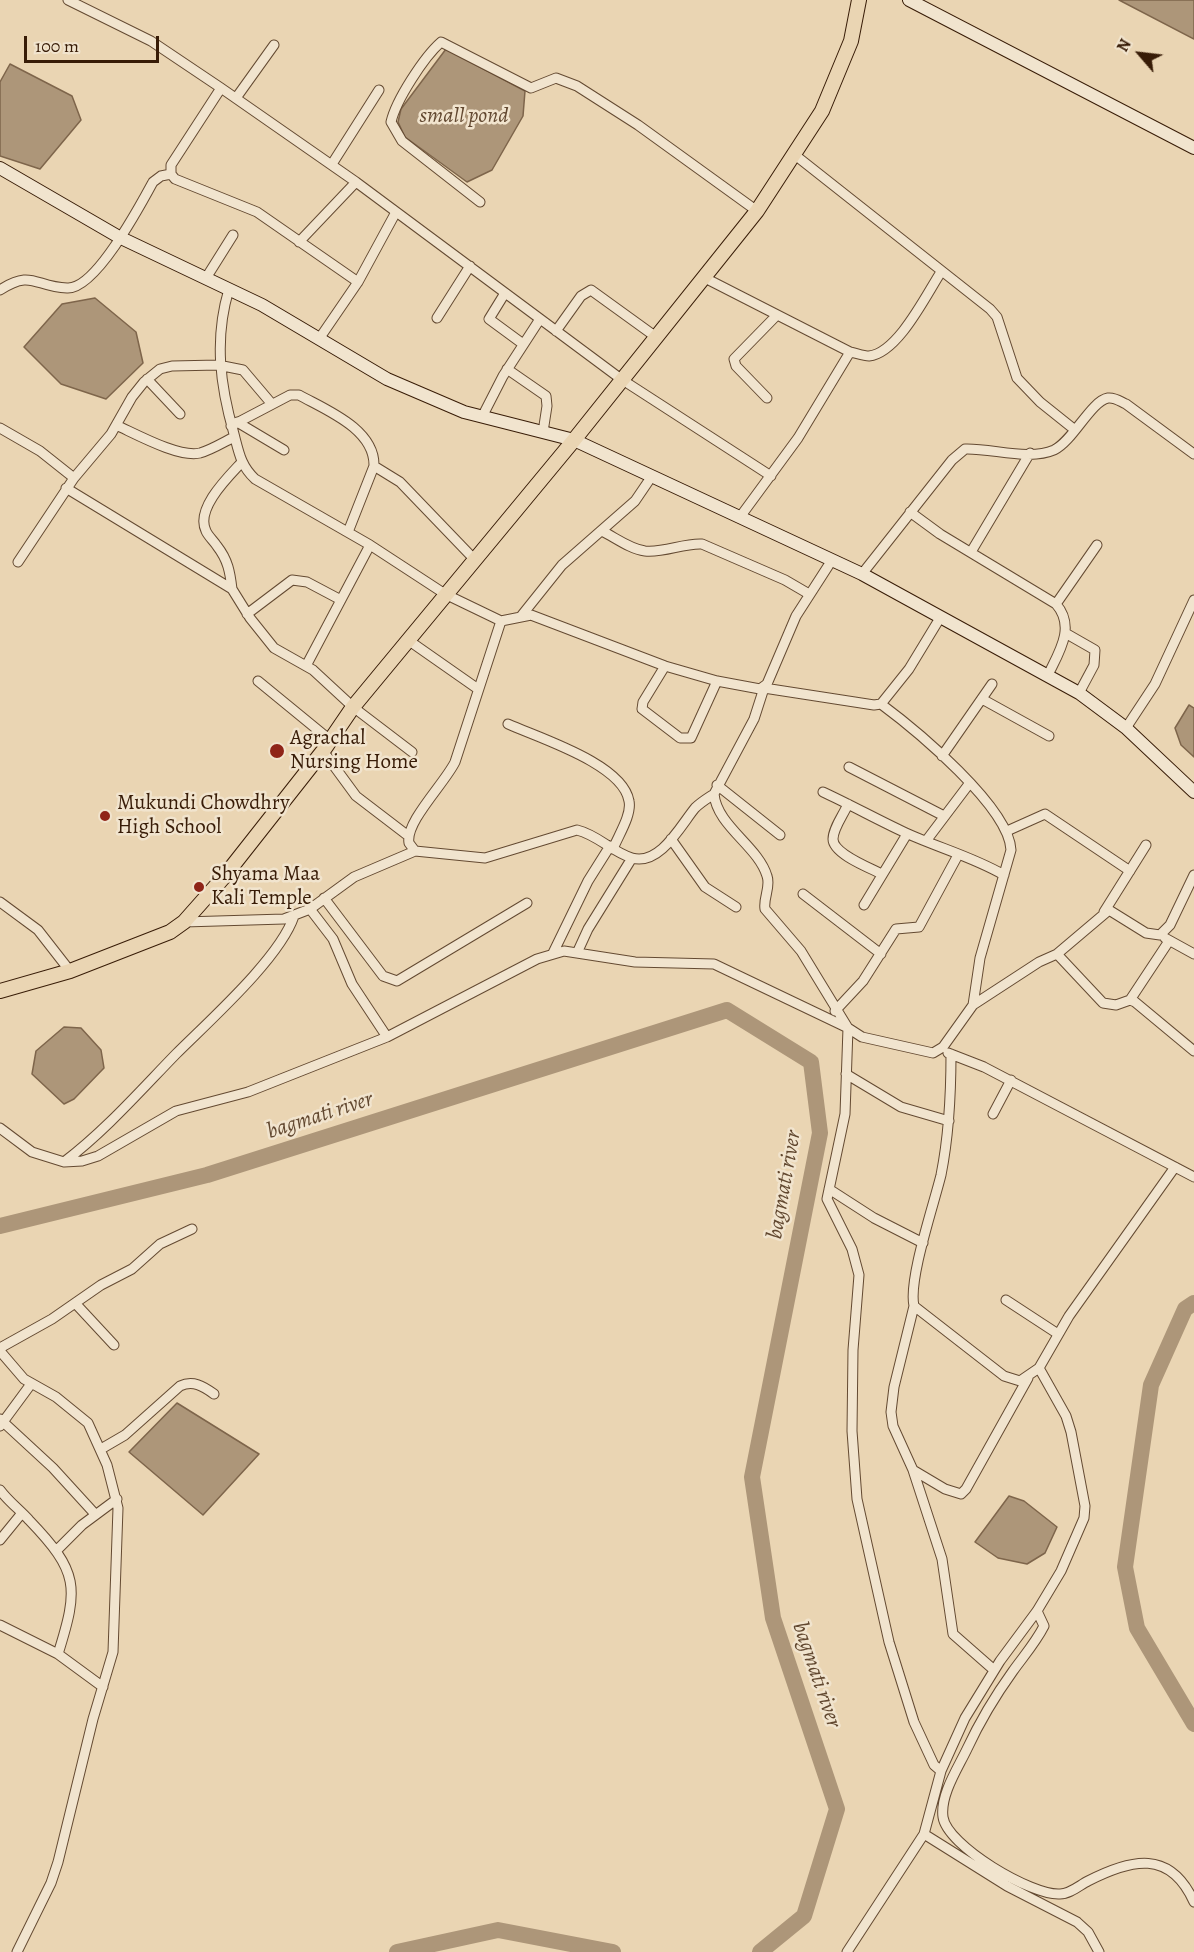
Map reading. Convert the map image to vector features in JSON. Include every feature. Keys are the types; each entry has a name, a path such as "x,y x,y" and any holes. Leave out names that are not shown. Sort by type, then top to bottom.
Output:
{"main road":[{"path":"0,991 70,971 170,932 184,922 223,878 353,708 574,440 757,210 822,111 851,41 859,0"}],"street":[{"path":"68,0 151,41 236,98 332,164 621,379 771,476"},
{"path":"909,0 1194,148"},
{"path":"480,202 402,141 391,122 394,110 430,53 441,42 531,88 556,78 577,86 638,125 757,210"},
{"path":"236,98 274,45"},
{"path":"221,88 171,165 171,174 175,179 257,212 357,282"},
{"path":"332,164 379,90"},
{"path":"795,155 990,309 996,317 1017,378 1040,402 1075,430"},
{"path":"0,168 119,237 262,305 387,380 482,417 574,440 862,574 1079,693 1126,728 1194,792"},
{"path":"0,290 21,279 67,288 76,287 86,281 101,265 153,182 161,176 171,174"},
{"path":"299,242 356,182"},
{"path":"319,339 357,282 396,213"},
{"path":"206,278 233,235"},
{"path":"437,318 470,266"},
{"path":"705,278 850,352 868,356 893,343 941,272"},
{"path":"229,289 223,308 218,365 234,424 234,437 241,464 255,479 370,545 445,594 501,621 531,615 665,666 717,681 874,705 881,704 909,669 940,618"},
{"path":"556,331 581,296 591,290 656,337"},
{"path":"505,293 489,319 523,344"},
{"path":"767,398 736,366 734,358 777,316"},
{"path":"482,417 507,369 540,319"},
{"path":"740,517 822,401 850,352"},
{"path":"18,562 66,488 100,450 132,397 147,379 160,369 172,366 218,365 247,372 271,403"},
{"path":"507,369 546,396 548,406 543,432"},
{"path":"147,379 180,414"},
{"path":"234,424 271,403 290,395 299,395 354,428 368,445 374,458 374,466 348,532"},
{"path":"862,574 952,460 965,449 1030,453 1053,450 1064,443 1101,402 1114,399 1126,404 1194,454"},
{"path":"234,424 284,450"},
{"path":"116,425 156,443 192,453 201,453 234,437"},
{"path":"0,428 40,451 74,478"},
{"path":"971,552 1030,453"},
{"path":"241,464 218,487 208,504 204,524 206,531 228,562 232,589 247,614 274,648 325,680 353,708 412,752"},
{"path":"374,466 400,482 474,559"},
{"path":"522,615 561,565 635,501 652,476"},
{"path":"66,488 232,589"},
{"path":"910,512 1061,609 1067,634 1048,675"},
{"path":"602,531 633,548 646,551 691,543 702,544 785,580 809,594"},
{"path":"306,666 370,545"},
{"path":"1056,604 1097,545"},
{"path":"184,922 269,921 294,916 310,909 354,877 415,851 485,858 577,830 589,833 632,858 648,858 671,839 697,806 716,790 741,745 796,616 832,560"},
{"path":"247,614 292,580 307,582 341,600"},
{"path":"1126,728 1155,684 1194,600"},
{"path":"407,835 455,762 501,621"},
{"path":"1067,634 1095,650 1094,664 1079,693"},
{"path":"408,640 478,690"},
{"path":"665,666 643,702 642,709 680,738 691,738 717,681"},
{"path":"258,681 326,746 356,796 407,835 415,851"},
{"path":"942,756 992,684"},
{"path":"982,699 1048,736"},
{"path":"881,704 915,730 942,756 995,810 1007,831 1011,850 980,958 973,1005"},
{"path":"508,724 598,764 616,777 630,801 611,847 588,881 553,953"},
{"path":"849,767 944,816"},
{"path":"926,841 969,784"},
{"path":"716,790 780,835"},
{"path":"716,790 718,808 764,869 768,885 765,909 801,951 835,1011 848,1028 845,1114 828,1206 852,1249 859,1275 853,1350 852,1431 860,1520 889,1642 914,1722 934,1765 941,1771"},
{"path":"823,792 907,834 958,855 980,861 1004,875"},
{"path":"848,804 835,831 835,847 841,853 882,874"},
{"path":"1007,831 1045,814 1130,871"},
{"path":"864,905 907,834"},
{"path":"671,839 705,887 736,907"},
{"path":"940,1051 973,1005 1039,962 1057,954 1104,912 1146,845"},
{"path":"835,1011 862,981 896,929 919,927 958,855"},
{"path":"577,953 588,929 632,858"},
{"path":"1160,935 1170,925 1194,875"},
{"path":"803,894 881,954"},
{"path":"324,898 383,976 397,981 527,903"},
{"path":"0,902 38,930 70,971"},
{"path":"310,909 333,939 352,984 387,1037"},
{"path":"1104,912 1109,910 1146,933 1160,935 1194,954"},
{"path":"64,1162 103,1128 245,984 288,933 294,916"},
{"path":"1057,954 1103,1003 1116,1005 1130,1000 1169,941"},
{"path":"0,1128 32,1152 64,1162 82,1161 98,1156 176,1111 248,1092 387,1037 553,953 564,951 634,962 714,964 848,1028 861,1037 923,1052 940,1051 951,1054 1011,1080 1194,1177"},
{"path":"1130,1000 1194,1051"},
{"path":"951,1054 949,1121 940,1174 923,1243 914,1306 894,1387 891,1412 893,1426 913,1470 942,1559 953,1634 994,1670"},
{"path":"846,1074 890,1102 949,1121"},
{"path":"993,1114 1011,1080"},
{"path":"913,1470 945,1489 961,1494 966,1489 1028,1378 1039,1368 1058,1334 1125,1235 1149,1206 1175,1167"},
{"path":"830,1189 874,1218 923,1243"},
{"path":"17,1952 51,1883 58,1862 113,1652 118,1562 117,1499 101,1449 88,1423 79,1414 31,1384 0,1349 101,1285 132,1269 160,1244 192,1229"},
{"path":"1006,1300 1058,1334"},
{"path":"75,1303 114,1345"},
{"path":"914,1306 1004,1377 1020,1381 1028,1378"},
{"path":"847,1952 924,1834 941,1771 965,1718 994,1670 1037,1611 1061,1571 1078,1534 1085,1506 1066,1416 1039,1368"},
{"path":"101,1449 125,1435 186,1383 199,1384 214,1394"},
{"path":"31,1384 1,1422 53,1468 95,1514"},
{"path":"0,1490 64,1560 71,1584 72,1605 58,1654"},
{"path":"57,1550 95,1514 117,1499"},
{"path":"0,1540 22,1513"},
{"path":"1037,1611 1044,1626 991,1703 974,1735 945,1799 943,1817 946,1826 962,1845 981,1859 1046,1892 1067,1893 1114,1868 1148,1862 1169,1869 1180,1879 1194,1902"},
{"path":"0,1625 58,1654 103,1687"},
{"path":"924,1834 1007,1886 1077,1922 1088,1932 1099,1952"}],"water":[{"path":"1119,0 1194,0 1194,39"},
{"name":"small pond","path":"446,49 525,91 523,116 492,170 467,182 405,137 398,122 401,109"},
{"path":"10,64 72,96 81,120 40,169 0,156 0,82"},
{"path":"95,298 136,332 143,363 106,399 61,384 24,347 62,304"},
{"path":"1189,705 1194,708 1194,757 1181,745 1175,728"},
{"path":"64,1027 81,1028 101,1050 104,1068 74,1099 64,1104 32,1074 36,1051"},
{"path":"177,1403 259,1454 203,1515 129,1452"},
{"path":"1009,1496 1024,1501 1057,1527 1045,1553 1027,1564 998,1558 975,1542"}],"waterway":[{"name":"bagmati river","path":"0,1226 207,1175 727,1010 811,1062 820,1133 752,1477 773,1618 837,1809 804,1916 760,1952"},
{"name":"bagmati river","path":"1194,1303 1185,1309 1151,1385 1125,1567 1137,1628 1194,1724"},
{"name":"bagmati river","path":"397,1952 498,1930 613,1952"}],"place":[{"name":"Agrachal Nursing Home","path":"277,751"},
{"name":"Mukundi Chowdhry High School","path":"105,816"},
{"name":"Shyama Maa Kali Temple","path":"199,887"}]}
